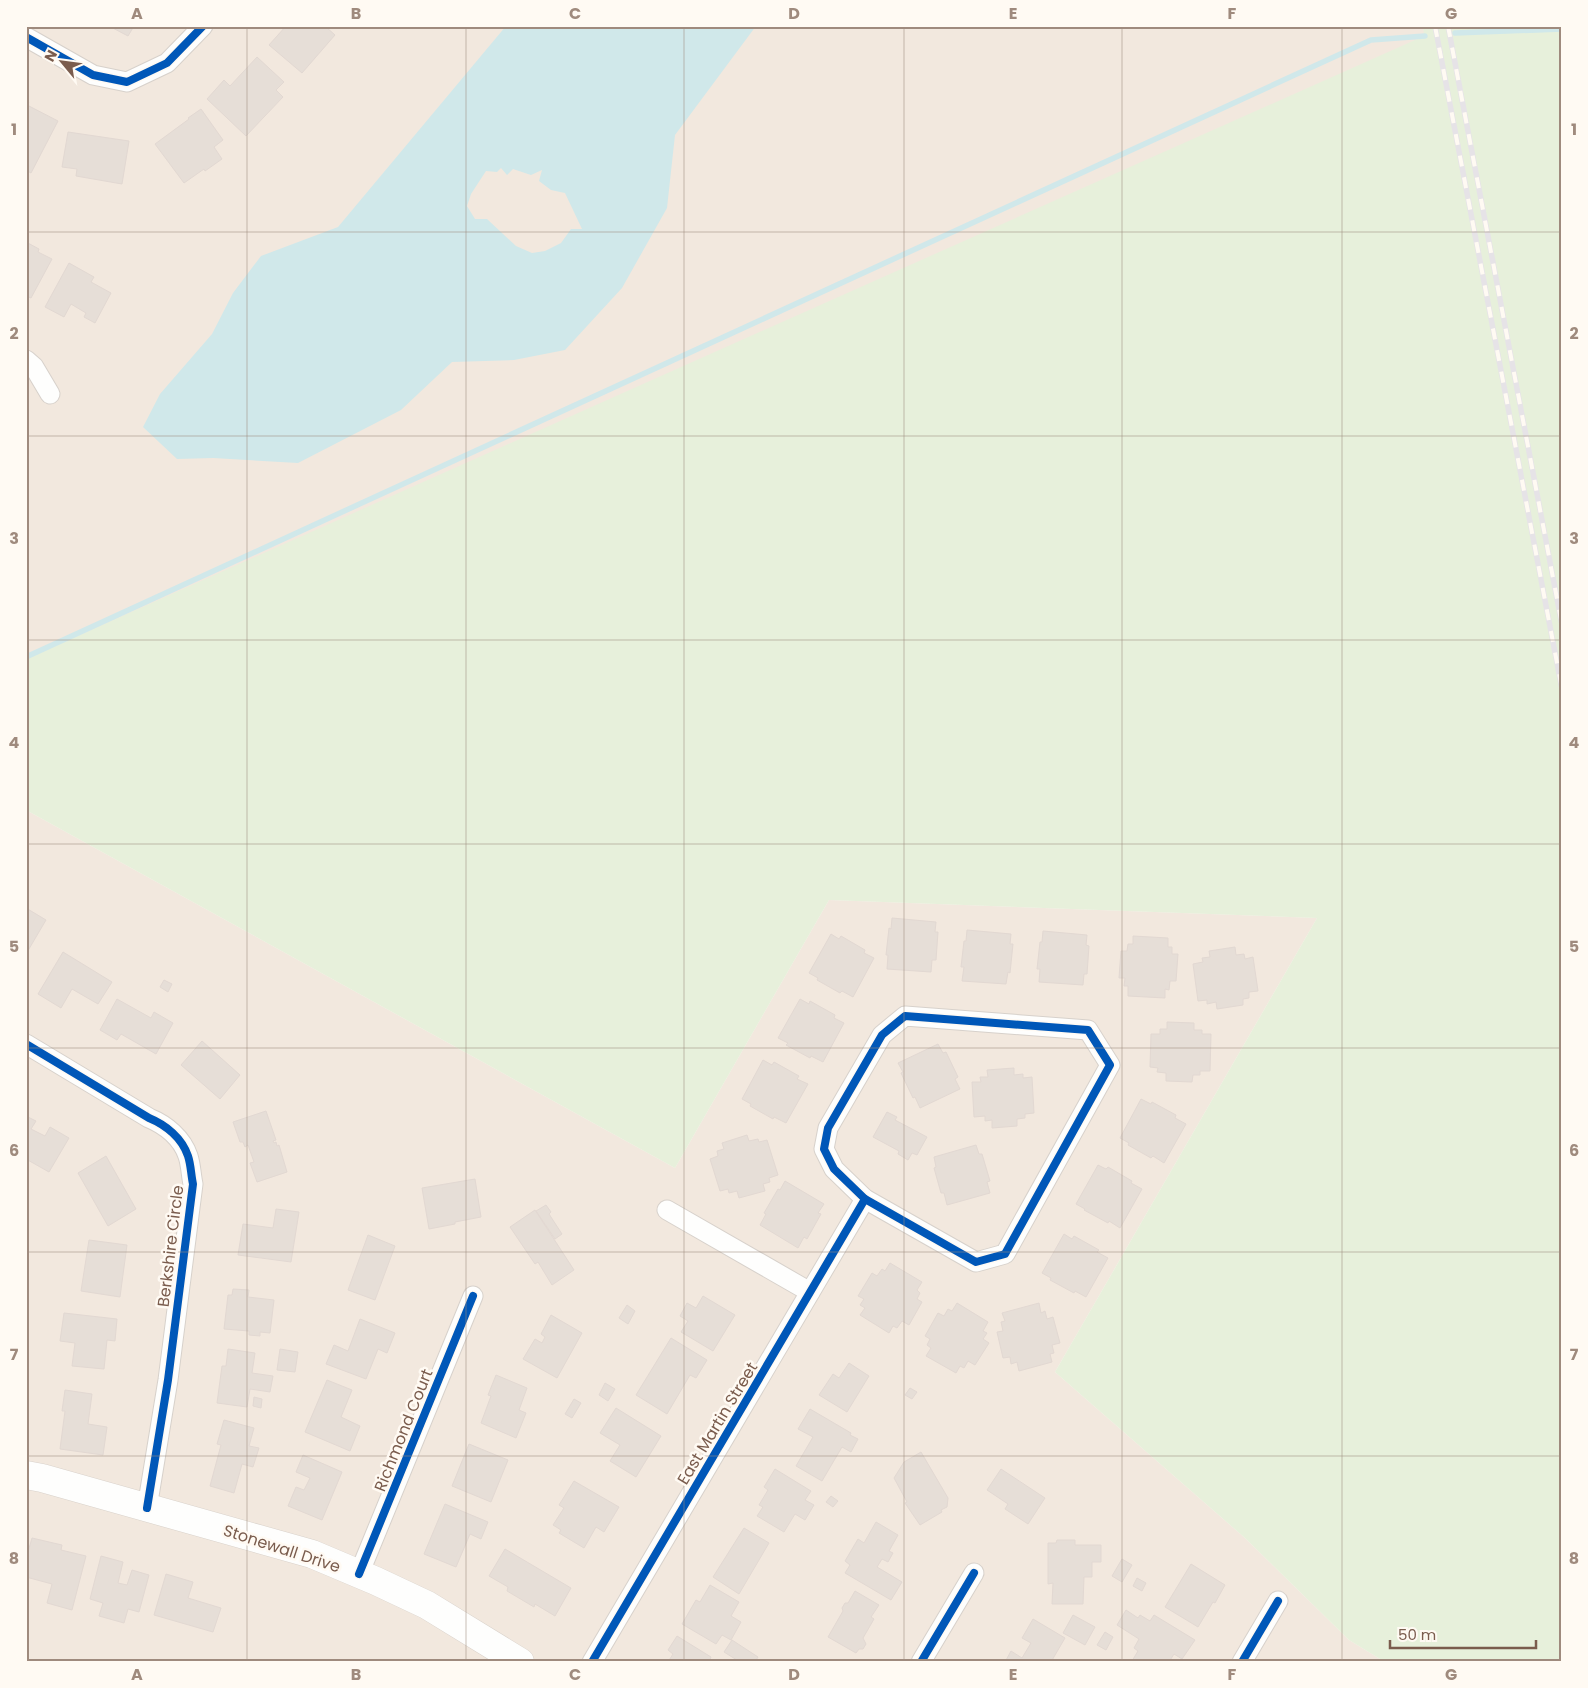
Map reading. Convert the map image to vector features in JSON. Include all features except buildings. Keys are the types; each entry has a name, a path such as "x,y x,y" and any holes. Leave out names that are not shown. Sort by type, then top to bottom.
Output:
{"street":[{"path":"26,38 94,75 127,82 167,64 203,26"},
{"path":"26,360 34,367 50,394"},
{"path":"906,1016 1088,1030 1110,1065 1005,1254 976,1262 865,1199 834,1169 824,1149 828,1128 882,1035 906,1016"},
{"name":"Berkshire Circle","path":"26,1044 158,1122 175,1134 188,1157 193,1184 168,1380 147,1508"},
{"name":"East Martin Street","path":"592,1662 865,1199"},
{"path":"667,1210 810,1292"},
{"name":"Richmond Court","path":"359,1574 473,1296"},
{"name":"Stonewall Drive","path":"26,1475 312,1554 427,1605 520,1662"},
{"path":"921,1662 974,1573"},
{"path":"1242,1662 1278,1601"}],"shaded area":[{"path":"26,26 1423,26 1425,36 26,675"},
{"path":"26,810 675,1168 829,900 1317,918 1055,1372 1245,1538 1349,1640 1385,1662 26,1662"}],"green space":[{"path":"1423,26 1562,26 1562,1662 1385,1662 1349,1640 1245,1538 1055,1372 1317,918 829,900 675,1168 26,810 26,659 1424,36"}],"water":[{"path":"506,26 756,26 675,135 667,208 622,288 565,350 514,360 452,362 401,410 298,463 213,458 177,459 143,427 160,394 212,334 233,293 261,256 338,227","holes":["501,168 507,175 513,169 531,175 542,170 539,181 551,190 565,193 582,229 571,229 561,243 545,251 532,253 516,246 487,219 475,219 467,206 471,194 486,171 497,172"]}],"waterway":[{"path":"1455,33 1562,29"},
{"path":"26,657 1371,40 1425,36"}],"railway":[{"path":"1435,26 1562,689"},
{"path":"1448,26 1562,625"}],"cycle path":[{"path":"26,37 93,75 127,82 167,63 203,26"},
{"path":"905,1016 1088,1030 1110,1065 1005,1254 976,1262 865,1199 834,1169 824,1149 828,1128 882,1035 905,1016"},
{"path":"26,1044 167,1128 182,1143 189,1159 193,1184 168,1380 147,1508"},
{"path":"592,1662 865,1199"},
{"path":"359,1574 473,1296"},
{"path":"921,1662 974,1573"},
{"path":"1242,1662 1278,1601"}]}
